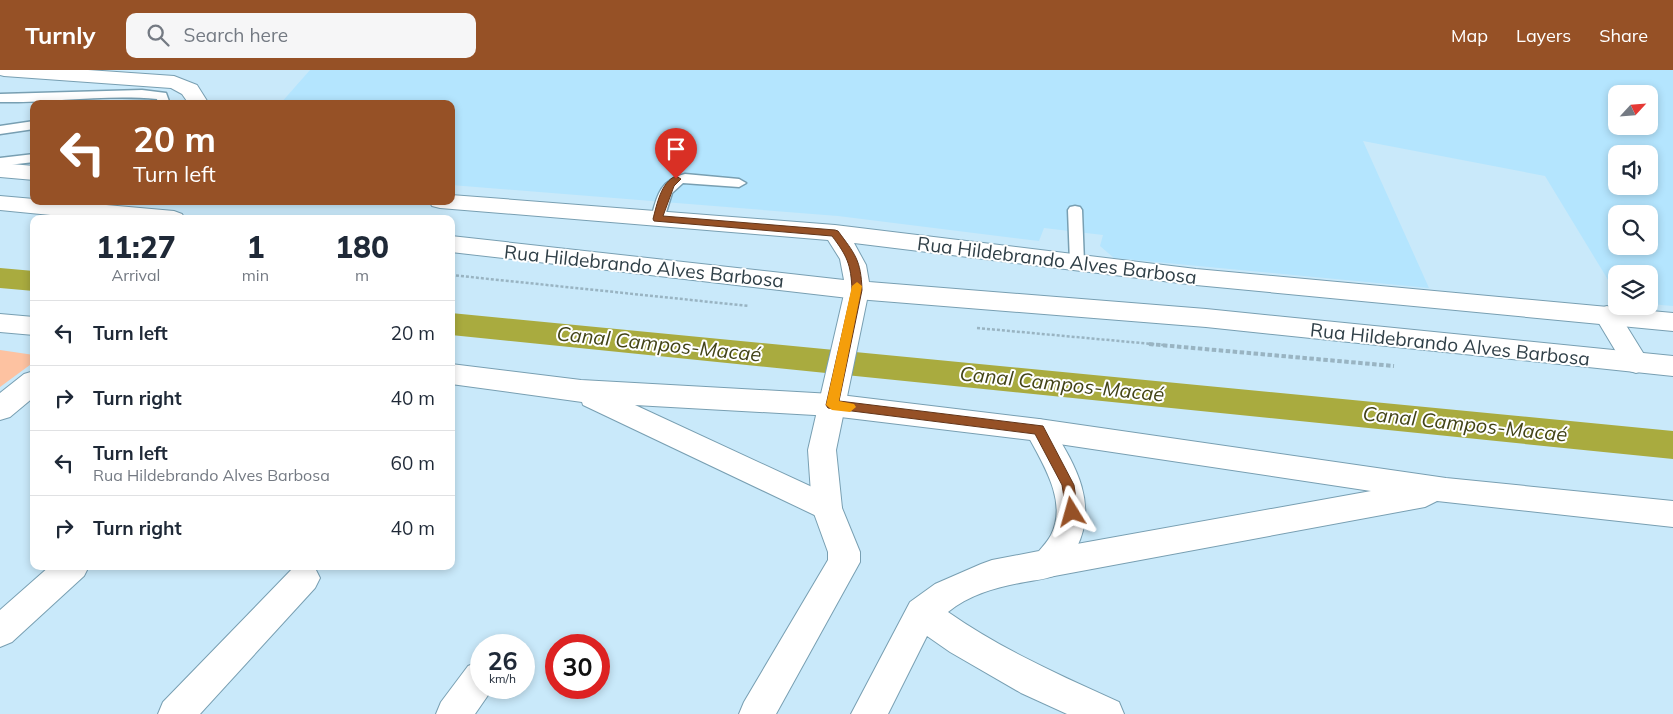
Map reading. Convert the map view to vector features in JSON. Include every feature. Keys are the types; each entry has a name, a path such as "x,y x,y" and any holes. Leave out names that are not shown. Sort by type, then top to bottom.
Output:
{"street":[{"path":"4,70 174,82 188,87 195,94 197,100"},
{"path":"0,170 30,173"},
{"path":"0,203 130,215"},
{"name":"Rua Hildebrando Alves Barbosa","path":"455,203 835,233 1206,278 1673,322"},
{"path":"431,215 442,205"},
{"path":"757,714 844,562 844,552 826,508 822,450 857,290 853,258 835,233"},
{"name":"Rua Hildebrando Alves Barbosa","path":"455,244 857,290 1206,318 1673,366"},
{"path":"1608,315 1636,363"},
{"path":"0,323 30,326"},
{"path":"455,375 580,391 835,392 1039,430 1446,490 1673,514"},
{"path":"0,409 30,384"},
{"path":"580,391 826,508"},
{"path":"1039,430 1068,485 1072,512 1065,539 1049,563"},
{"path":"869,714 922,613 946,594 992,574 1446,490"},
{"path":"0,631 69,570"},
{"path":"176,714 304,578"},
{"path":"922,613 962,641 1033,681 1106,714"},
{"path":"454,714 470,692"}],"lane":[{"path":"0,98 66,100 142,93 162,96 163,100"},
{"path":"0,130 30,126"},
{"path":"0,162 30,158"},
{"path":"658,219 662,202 670,185 676,179 740,183"},
{"path":"1075,210 1077,263"}],"path":[{"path":"455,275 754,306"},
{"path":"970,327 1396,366"}],"shaded area":[{"path":"310,70 1673,70 1673,306 1658,305 1658,265 1608,265 1608,280 1545,176 1363,141 1429,288 1114,258 1100,246 1103,235 1044,228 1039,241 838,216 455,185 455,100 284,100"},
{"path":"0,350 30,354 30,365 0,387"}],"waterway":[{"name":"Canal Campos-Macaé","path":"0,278 30,281"},
{"name":"Canal Campos-Macaé","path":"455,324 1673,445"}],"slow traffic":[{"path":"850,407 832,405 857,286"}],"route":[{"path":"676,179 670,185 662,202 658,219 835,233 853,258 857,290 832,405 1039,430 1068,485 1072,512"}]}
